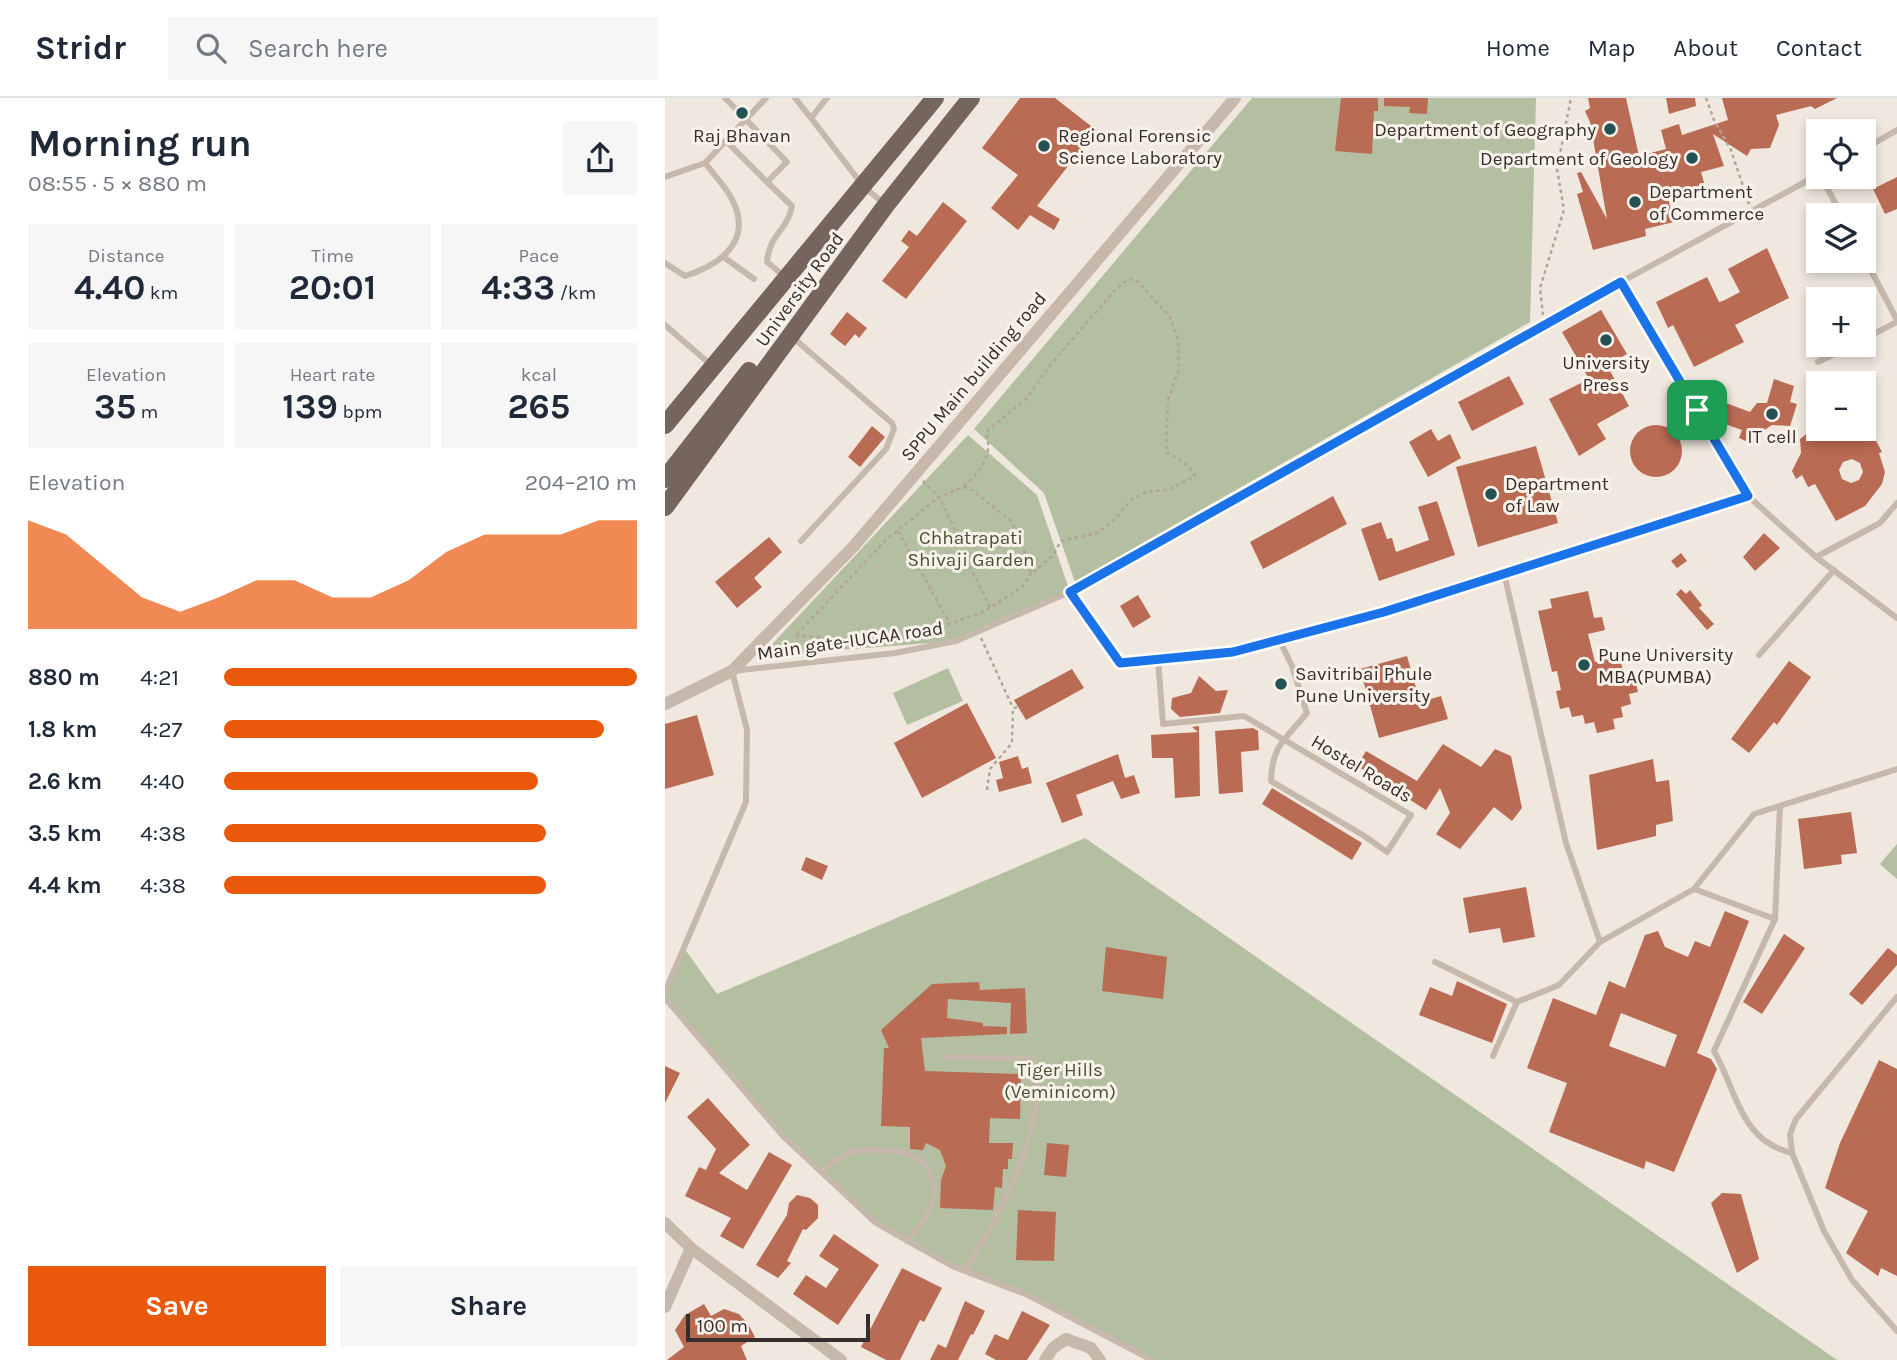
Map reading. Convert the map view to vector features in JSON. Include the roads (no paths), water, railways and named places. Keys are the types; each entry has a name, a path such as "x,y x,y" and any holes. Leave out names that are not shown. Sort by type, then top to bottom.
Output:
{"main road":[{"name":"University Road","path":"665,425 789,279 935,98"},
{"name":"University Road","path":"665,507 882,210 971,98"},
{"path":"665,479 851,238 882,210"}],"street":[{"name":"SPPU Main building road","path":"665,704 732,671 854,546 1235,98"},
{"path":"665,1223 691,1248 841,1360"},
{"path":"665,1307 691,1248"},
{"path":"1045,1360 1053,1348 1066,1339 1091,1348 1100,1360"}],"lane":[{"path":"725,98 787,162 767,182"},
{"path":"665,177 705,163 766,98"},
{"path":"795,98 882,210"},
{"path":"811,118 827,98"},
{"path":"1876,142 1897,130"},
{"path":"726,141 792,206 790,218 769,244 767,262 789,279"},
{"path":"665,263 685,276 709,268 725,258 734,245 739,227 736,211 730,195 705,163"},
{"name":"Main gate-IUCAA road","path":"732,671 895,653 956,641 1070,592 1621,282 1806,183"},
{"path":"725,258 754,279"},
{"path":"1872,273 1897,321 1876,332"},
{"path":"1621,282 1748,496 1816,557 1897,618"},
{"path":"665,325 714,367"},
{"path":"789,339 798,342 892,424 894,429 886,449 801,541"},
{"path":"1818,362 1828,357"},
{"path":"1070,592 1120,663 1233,652 1384,612 1748,496"},
{"path":"1816,557 1880,523 1897,503"},
{"path":"1759,655 1834,570"},
{"path":"1504,573 1566,843 1600,942"},
{"path":"1279,639 1292,666 1307,713 1285,740"},
{"name":"Hostel Roads","path":"1158,659 1163,724 1244,716 1285,740 1411,815 1387,852 1271,781 1272,756 1285,740"},
{"path":"665,992 746,802 747,730 732,671"},
{"path":"1493,1056 1517,1002 1559,985 1600,942 1694,889 1754,814 1897,769"},
{"path":"1780,806 1775,919 1714,1051 1728,1076 1739,1108 1755,1133 1773,1149 1793,1153"},
{"path":"1694,889 1775,919"},
{"path":"1435,962 1517,1002"},
{"path":"665,998 783,1136 876,1223 965,1271 1028,1296 1152,1360"},
{"path":"1897,998 1797,1119 1790,1134 1793,1153 1824,1231 1852,1280 1897,1331"},
{"path":"944,1057 1034,1059 1036,1070 1033,1111 1024,1152 1000,1212 965,1271"},
{"path":"821,1172 844,1155 871,1149 917,1157 931,1171 936,1187 922,1225 907,1241"}],"place":[{"name":"Raj Bhavan","path":"742,113"},
{"name":"Department of Geography","path":"1610,129"},
{"name":"Regional Forensic Science Laboratory","path":"1044,146"},
{"name":"Department of Geology","path":"1692,158"},
{"name":"Department of Commerce","path":"1635,202"},
{"name":"University Press","path":"1606,340"},
{"name":"IT cell","path":"1772,414"},
{"name":"Department of Law","path":"1491,494"},
{"name":"Pune University MBA(PUMBA)","path":"1584,665"},
{"name":"Savitribai Phule Pune University","path":"1281,684"}],"park label":[{"name":"Chhatrapati Shivaji Garden","path":"971,548"},
{"name":"Tiger Hills (Veminicom)","path":"1060,1080"}]}
